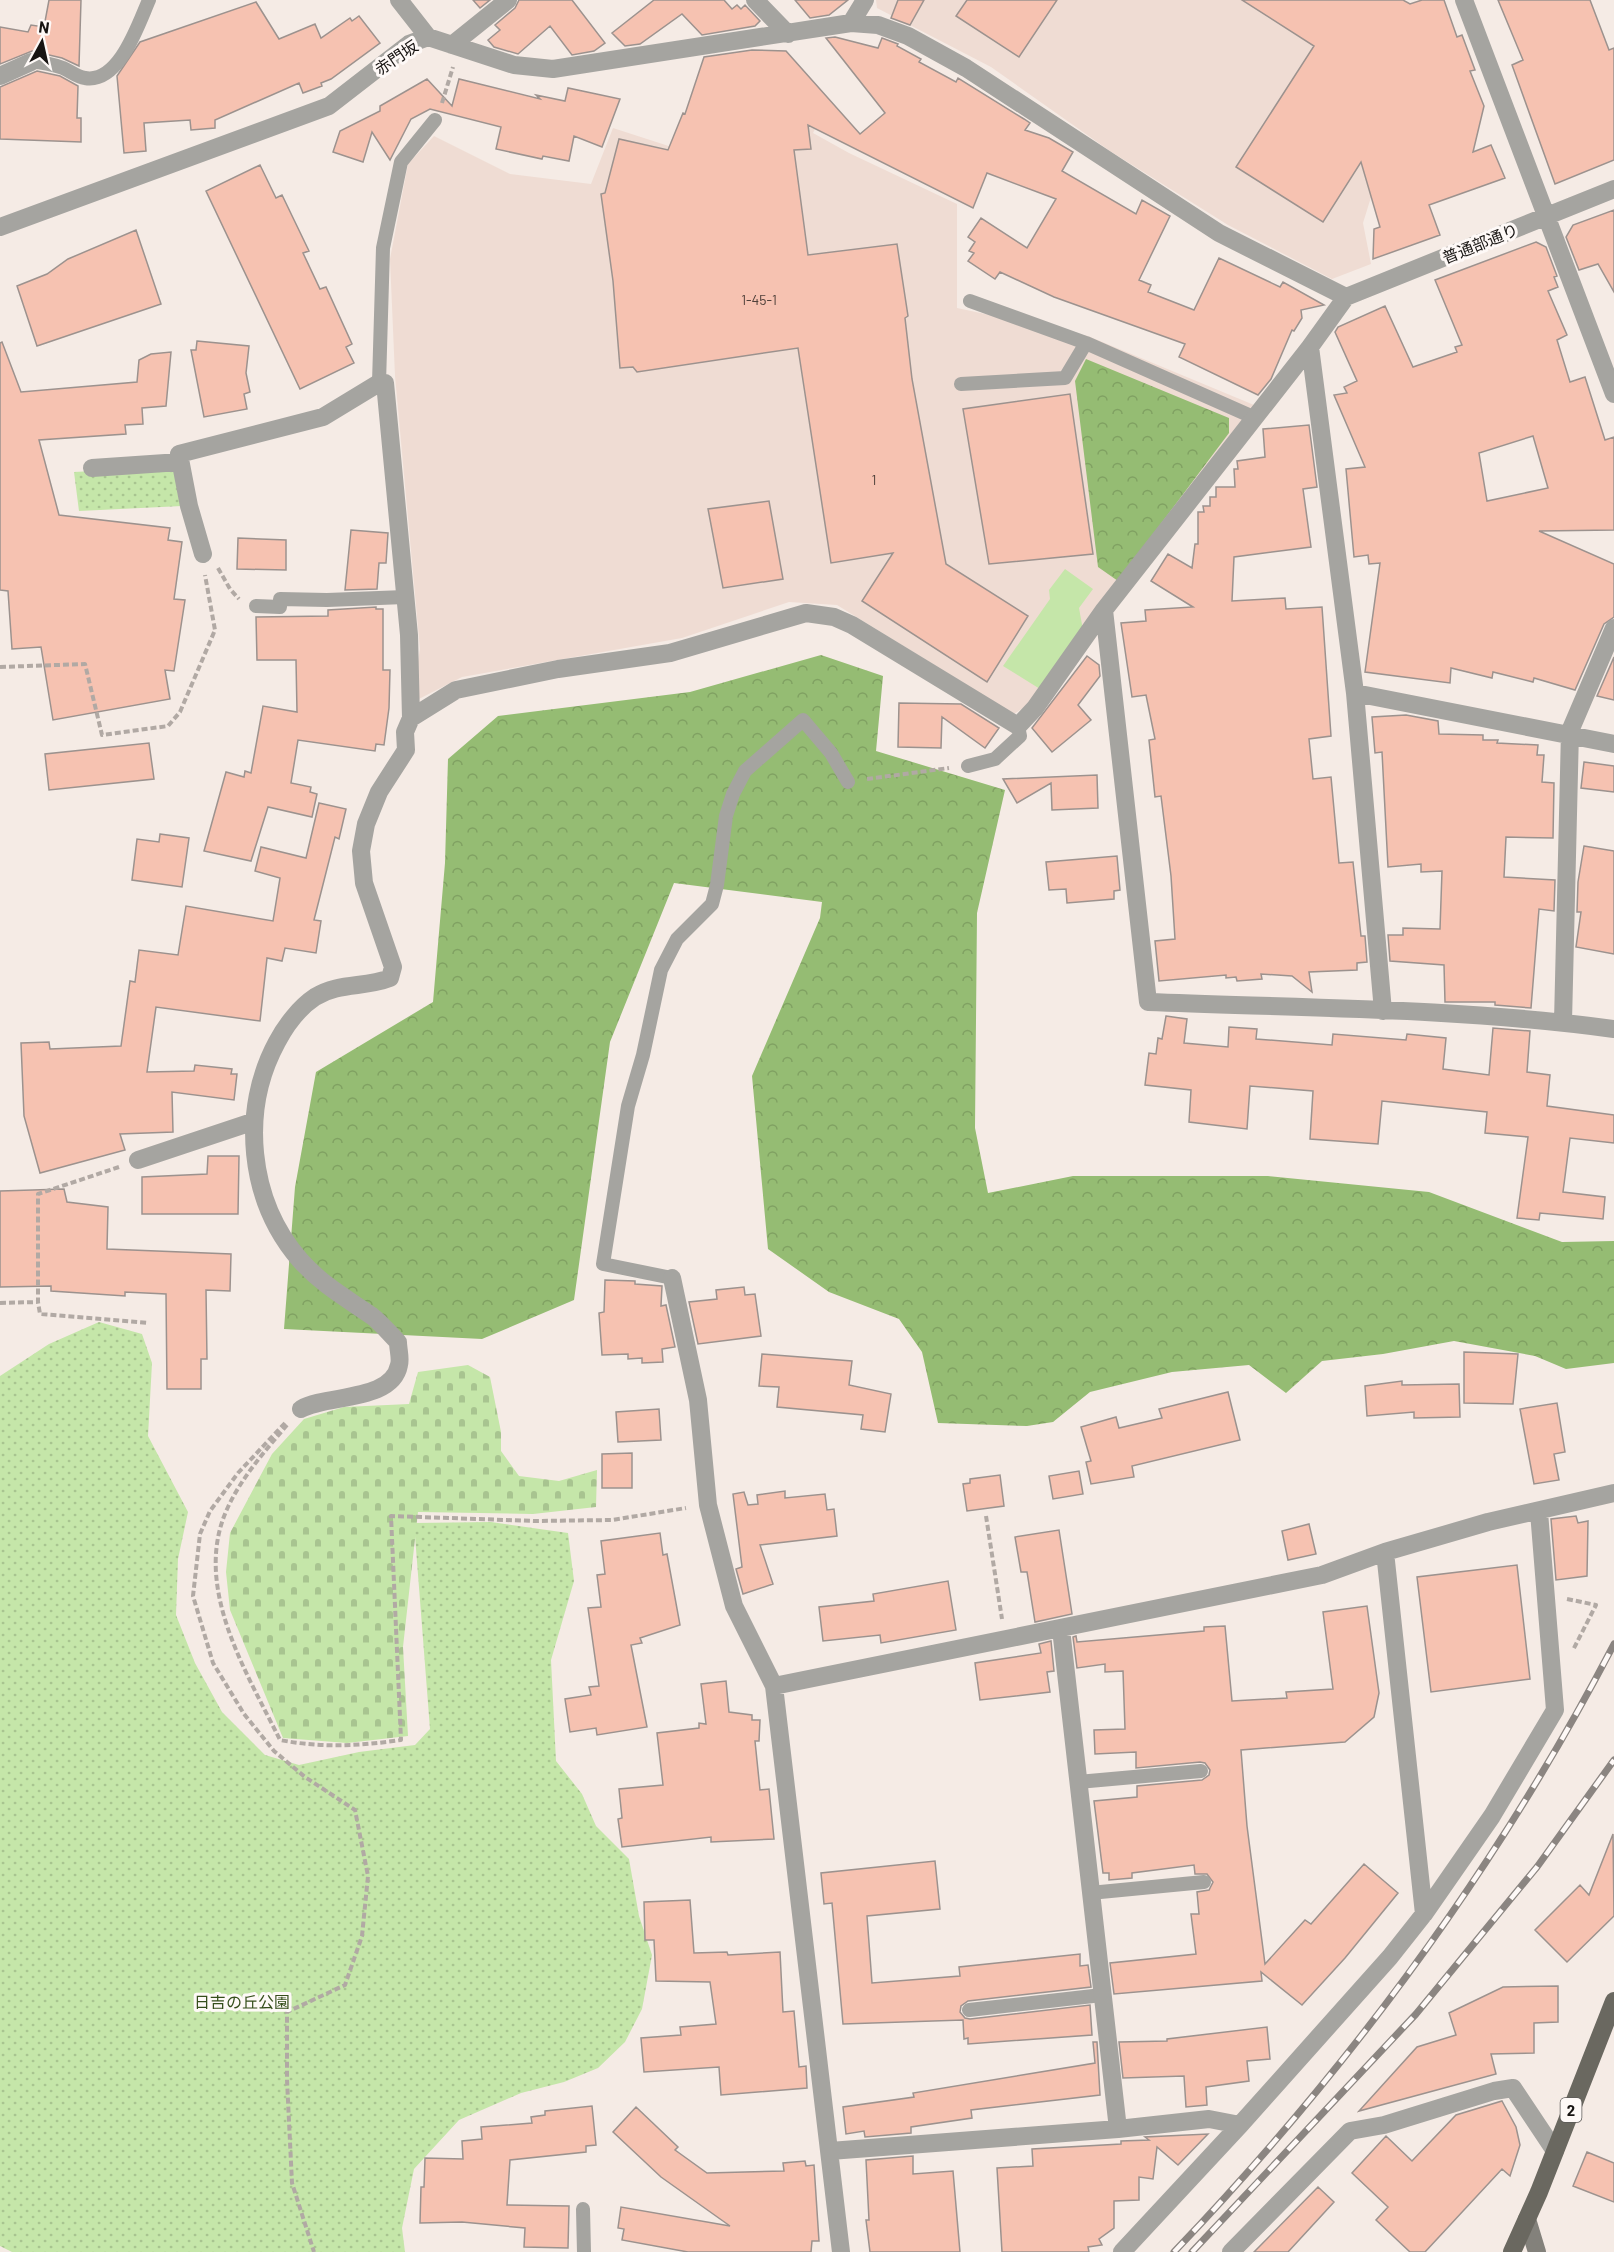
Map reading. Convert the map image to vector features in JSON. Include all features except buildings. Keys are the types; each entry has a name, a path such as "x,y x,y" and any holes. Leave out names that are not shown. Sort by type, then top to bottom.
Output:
{"main road":[{"name":"2","path":"1512,2252 1555,2151 1614,2001"}],"street":[{"path":"399,0 428,37"},
{"path":"455,50 508,0"},
{"path":"755,0 788,34"},
{"path":"851,23 865,0"},
{"path":"1464,0 1614,394"},
{"name":"赤門坂","path":"0,227 329,106 409,44 428,37 455,50 514,65 553,69 851,23 878,25 966,68 1219,233 1346,297"},
{"path":"0,76 31,62"},
{"name":"普通部通り","path":"1346,297 1614,189"},
{"path":"411,718 456,690 558,669 670,653 806,613 834,617 852,625 1018,726 1035,708 1104,610 1310,347 1346,297"},
{"path":"1310,347 1355,693 1383,1011"},
{"path":"203,554 179,454 190,449 323,417 379,382 385,382 405,597 411,718 405,732 406,750 379,792 366,824 361,851 364,883 393,967 390,978 377,983 348,984 328,990 313,998 295,1016 265,1064 252,1122 260,1183 274,1220 299,1259 330,1290 374,1318 398,1342 399,1366 386,1386 360,1395 315,1401 295,1416"},
{"path":"92,468 180,462"},
{"path":"1104,610 1148,1002 1383,1011 1563,1022 1614,1029"},
{"path":"1563,1022 1570,735 1614,628"},
{"path":"1355,693 1614,744"},
{"path":"138,1160 252,1122"},
{"path":"672,1278 698,1400 708,1505 734,1606 774,1686 841,2252"},
{"path":"774,1686 1322,1575 1385,1552 1488,1522 1539,1512 1591,1496 1614,1493"},
{"path":"1122,2252 1240,2126 1390,1957 1424,1914 1492,1816 1555,1710 1539,1512"},
{"path":"1385,1552 1424,1914"},
{"path":"1061,1629 1118,2129"},
{"path":"1231,2252 1350,2131 1384,2125 1494,2091 1513,2088 1555,2151"},
{"path":"830,2151 1118,2129 1209,2119 1240,2126"},
{"path":"1527,2219 1537,2252"}],"lane":[{"path":"31,62 48,63 83,78 99,78 109,72 128,46 149,0"},
{"path":"379,382 383,248 400,162 435,120"},
{"path":"970,301 1086,343 1253,417"},
{"path":"961,384 1065,378 1086,343"},
{"path":"256,606 280,607 280,599 405,597"},
{"path":"672,1278 603,1264 628,1106 643,1055 661,970 677,939 712,903 717,885 726,816 733,794 745,771 803,720 831,753 848,782"},
{"path":"968,766 995,759 1020,736 1018,726"},
{"path":"1078,1782 1201,1771"},
{"path":"1090,1893 1204,1882"},
{"path":"969,2010 1102,1995"},
{"path":"583,2209 584,2252"}],"path":[{"path":"435,120 455,50"},
{"path":"203,554 214,561 230,589 243,602 256,606"},
{"path":"0,667 85,664 102,735 168,726 180,712 215,630 203,554"},
{"path":"848,782 968,766"},
{"path":"138,1160 38,1194 38,1302 40,1314 149,1323"},
{"path":"0,1303 38,1302"},
{"path":"295,1416 257,1461 228,1507 219,1535 216,1563 218,1593 224,1616 243,1664 280,1740 291,1743 314,1747 356,1746 400,1740 391,1516 535,1521 612,1520 708,1505"},
{"path":"295,1416 270,1437 210,1511 200,1534 193,1596 213,1663 244,1714 274,1751 305,1777 355,1810 368,1875 362,1936 345,1985 287,2012 287,2080 292,2183 314,2252"},
{"path":"986,1516 1005,1640"},
{"path":"1568,1658 1596,1605"}],"shaded area":[{"path":"876,0 1327,0 1380,168 1363,223 1371,264 1332,279 1228,225 1110,151 991,67 877,8"},
{"path":"732,122 817,125 813,133 849,153 957,204 957,308 1088,336 1254,405 1045,693 1014,714 837,605 789,602 682,638 462,677 411,703 420,649 395,376 390,259 408,164 434,136 510,174 591,184 613,128 715,161"}],"green space":[{"path":"1086,359 1229,418 1229,433 1118,581 1098,567 1075,381"},
{"path":"173,467 182,506 79,511 74,472"},
{"path":"1065,569 1093,589 1079,608 1083,630 1040,689 1003,666 1050,599 1049,590"},
{"path":"821,655 883,676 876,751 1005,790 977,913 975,1128 988,1193 1073,1176 1268,1176 1429,1192 1562,1242 1614,1241 1614,1363 1566,1369 1535,1356 1454,1341 1383,1354 1322,1361 1286,1393 1249,1365 1172,1372 1090,1392 1053,1422 1027,1426 938,1423 922,1352 899,1319 829,1292 768,1249 752,1076 820,918 822,902 674,883 610,1042 574,1300 482,1339 284,1329 295,1187 316,1072 433,1002 445,863 448,759 498,716 690,692"},
{"name":"日吉の丘公園","path":"99,1322 142,1334 152,1363 148,1436 188,1512 178,1559 176,1615 195,1663 222,1712 265,1755 299,1765 359,1752 415,1745 430,1729 414,1523 491,1522 568,1533 574,1581 551,1660 556,1761 582,1794 596,1826 629,1859 639,1916 652,1955 642,2009 625,2042 598,2068 564,2082 521,2093 459,2120 414,2169 402,2228 405,2252 12,2252 0,2246 0,1376 49,1344"},
{"path":"468,1365 490,1377 501,1432 501,1451 519,1476 559,1481 597,1470 596,1507 533,1514 418,1512 403,1647 408,1736 347,1743 283,1738 230,1610 226,1572 230,1533 272,1454 304,1419 344,1407 409,1404 418,1372"}],"railway":[{"path":"1174,2252 1300,2112 1416,1963 1470,1886 1521,1807 1569,1727 1614,1644"},
{"path":"1192,2252 1416,2014 1537,1867 1614,1760"}]}
